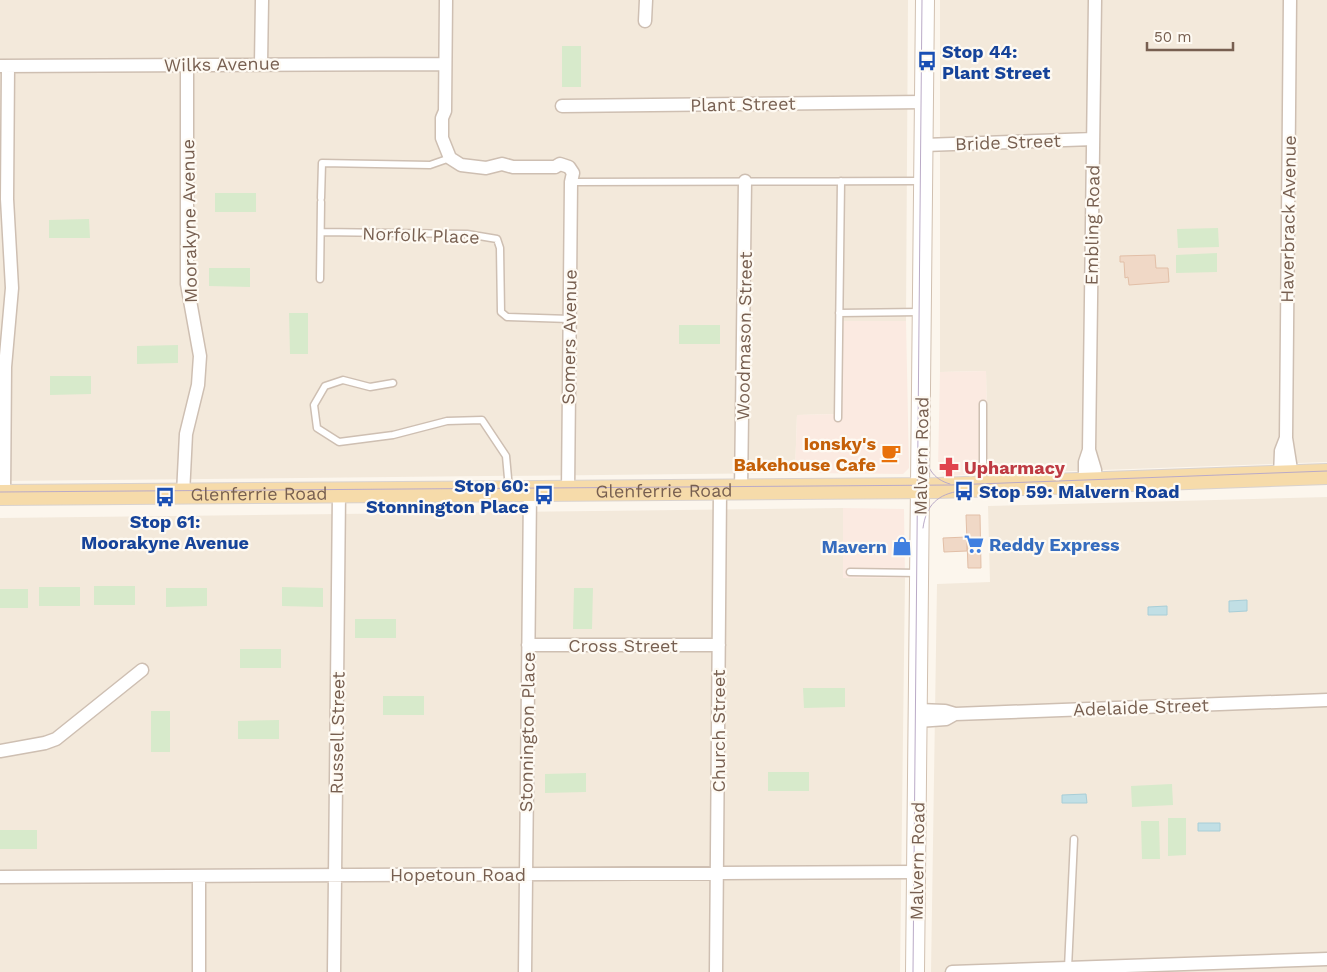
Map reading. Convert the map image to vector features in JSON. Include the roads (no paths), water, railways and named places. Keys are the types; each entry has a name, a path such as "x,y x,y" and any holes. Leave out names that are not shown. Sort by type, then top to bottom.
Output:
{"main road":[{"name":"Malvern Road","path":"915,972 925,0"},
{"name":"Glenferrie Road","path":"2,495 920,489 1327,474"}],"street":[{"path":"261,64 262,0"},
{"path":"446,0 445,111 448,118 448,152 461,165 486,168 502,164 513,167 555,167 560,164 569,167 573,173 571,182"},
{"path":"646,0 646,21"},
{"name":"Embling Road","path":"1090,483 1095,470 1089,450 1095,0"},
{"name":"Haverbrack Avenue","path":"1286,476 1290,0"},
{"name":"Wilks Avenue","path":"4,66 445,64"},
{"name":"Moorakyne Avenue","path":"183,494 186,434 198,385 200,356 187,284 187,65"},
{"path":"2,495 4,328 12,288 7,198 4,66"},
{"name":"Plant Street","path":"562,106 924,102"},
{"name":"Bride Street","path":"924,145 1093,139"},
{"name":"Somers Avenue","path":"568,492 571,182"},
{"name":"Woodmason Street","path":"742,491 745,182"},
{"name":"Church Street","path":"716,972 720,491"},
{"name":"Stonnington Place","path":"525,972 530,492"},
{"name":"Russell Street","path":"334,972 339,493"},
{"name":"Cross Street","path":"528,645 719,645"},
{"path":"0,751 45,743 56,738 142,670"},
{"name":"Adelaide Street","path":"918,716 945,711 955,714 1327,700"},
{"name":"Hopetoun Road","path":"0,876 916,872"},
{"path":"199,876 199,972"},
{"path":"952,972 1327,959"}],"lane":[{"path":"320,279 322,163 430,165 448,152"},
{"path":"838,418 841,181"},
{"path":"571,182 923,181"},
{"name":"Norfolk Place","path":"320,232 467,234 497,239 500,248 501,312 507,317 570,319"},
{"path":"839,313 922,312"},
{"path":"393,384 370,387 343,380 325,386 314,405 316,428 339,442 392,435 447,420 482,420 506,456 509,492"},
{"path":"983,404 983,488"},
{"path":"850,572 920,573"},
{"path":"1068,968 1074,838"}],"water":[{"path":"1247,600 1247,611 1229,612 1229,601"},
{"path":"1167,606 1167,615 1148,615 1148,607"},
{"path":"1086,794 1087,803 1062,803 1062,795"},
{"path":"1198,823 1220,823 1220,831 1198,831"}],"tram line":[{"path":"913,972 922,0"},
{"path":"924,449 926,461 931,471 939,479 950,484"},
{"path":"0,492 951,485 1327,471"},
{"path":"923,528 927,513 934,502 945,495 960,491"}],"place":[{"name":"Stop 44: Plant Street","path":"927,61"},
{"name":"Ionsky's Bakehouse Cafe","path":"891,453"},
{"name":"Upharmacy","path":"949,467"},
{"name":"Stop 59: Malvern Road","path":"964,491"},
{"name":"Stop 60: Stonnington Place","path":"544,495"},
{"name":"Stop 61: Moorakyne Avenue","path":"165,497"},
{"name":"Reddy Express","path":"974,544"},
{"name":"Mavern","path":"902,546"}]}
